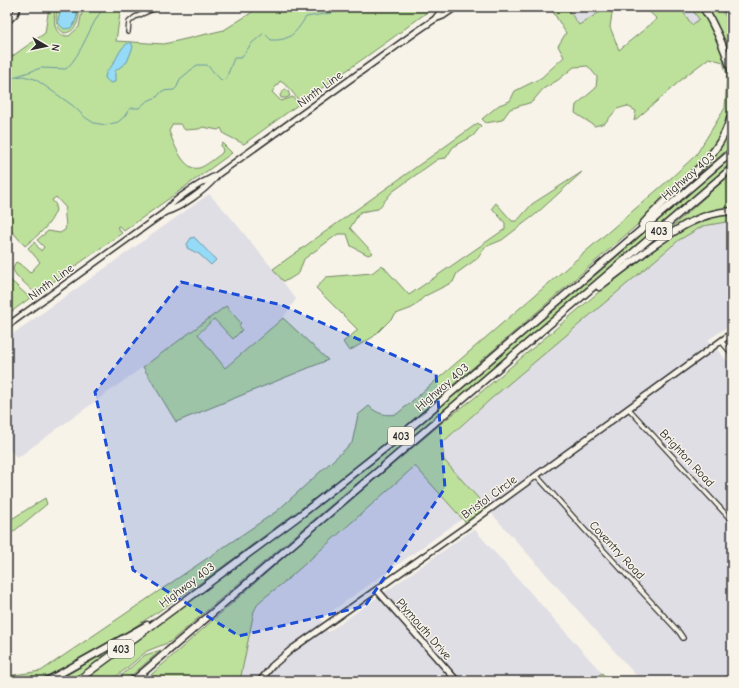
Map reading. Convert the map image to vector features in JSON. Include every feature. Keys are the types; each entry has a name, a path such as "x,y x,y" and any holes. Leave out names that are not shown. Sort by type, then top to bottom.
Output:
{"highway":[{"path":"703,7 727,53 732,72"},
{"path":"625,243 644,222 706,161 719,144 729,123 732,112"},
{"name":"Highway 403","path":"78,681 303,513 403,434 732,152"},
{"name":"Highway 403","path":"133,681 732,168"},
{"path":"587,293 599,287 669,234 688,222 706,215 732,211"},
{"path":"47,681 164,616"},
{"path":"139,681 154,668 160,658"}],"main road":[{"path":"724,7 732,15"}],"street":[{"path":"7,22 15,14 18,7"},
{"path":"128,32 129,22 135,17 158,7"},
{"name":"Ninth Line","path":"435,19 446,7"},
{"name":"Ninth Line","path":"7,326 165,212 170,205 206,180 217,175 435,19 443,16 456,7"},
{"name":"Bristol Circle","path":"260,681 272,666 286,654 377,590 732,333"},
{"path":"721,341 732,354"},
{"name":"Brighton Road","path":"628,408 732,521"},
{"name":"Coventry Road","path":"536,475 680,632 683,638"},
{"name":"Plymouth Drive","path":"377,590 457,681"}],"highlighted area":[{"path":"181,282 282,305 436,374 445,488 365,606 239,636 133,570 95,392"}],"shaded area":[{"path":"566,7 608,7 579,25"},
{"path":"680,7 690,7 699,19 692,25"},
{"path":"209,194 228,214 296,299 283,318 225,368 198,334 214,319 233,339 241,323 226,307 17,458 7,446 7,338"},
{"path":"732,221 732,324 708,340 732,366 732,681 641,681 444,460 442,444 492,398 679,240 703,226"},
{"path":"415,466 462,519 321,619 328,632 474,529 602,673 590,681 240,681 254,611 259,602 288,579"}],"green space":[{"path":"49,7 55,7 55,26 63,35 69,36 79,27 83,7 121,7 116,41 164,44 224,30 251,13 257,7 428,7 430,10 301,103 289,88 280,81 272,92 281,101 293,97 299,104 244,144 224,134 221,128 218,130 203,127 199,129 185,130 180,124 173,124 169,131 176,149 184,161 194,168 202,167 221,154 223,151 221,145 222,143 232,153 124,231 119,226 117,227 122,233 36,294 16,275 13,270 14,265 16,262 20,264 30,273 40,262 28,248 34,242 41,251 44,247 37,240 48,231 60,233 65,230 66,208 56,197 52,200 56,205 54,216 44,230 25,246 9,228 7,229 7,60 45,33"},
{"path":"57,7 62,7 62,10 59,13 73,26 77,16 78,7 80,7 77,24 69,32 64,33 57,25"},
{"path":"550,7 566,7 579,25 608,7 613,7 610,27 619,50 657,19 644,7 680,7 692,25 699,19 690,7 704,7 732,74 732,110 717,144 699,165 636,226 407,425 348,474 206,579 119,637 39,680 7,681 7,676 41,671 277,511 352,443 358,415 369,406 382,414 397,414 696,155 725,108 727,75 723,62 709,58 688,74 634,121 636,111 627,106 617,109 605,123 595,126 575,113 576,105 596,88 597,77 588,66 574,67 558,80 543,89 532,102 510,109 502,120 486,123 482,119 499,105 510,101 515,91 541,78 564,57 558,46 566,33"},
{"path":"709,7 717,7 732,23 732,57"},
{"path":"285,89 288,91 290,96 281,98 280,95"},
{"path":"478,123 481,126 473,136 453,147 446,158 438,159 392,192 378,209 360,212 350,228 373,253 368,255 351,246 347,234 338,234 304,259 299,273 288,280 283,281 273,269"},
{"path":"732,126 732,145 673,198 714,156 727,137"},
{"path":"732,156 732,164 383,463 350,489 170,642 147,651 111,681 82,681 379,458 598,273"},
{"path":"582,172 536,214 502,240 485,247 478,258 457,273 453,282 425,296 412,308 396,314 373,337 349,351 343,342 358,330 316,288 326,277 372,273 382,265 409,295 505,229 505,223 492,208 496,203 512,221 517,221 532,204"},
{"path":"732,173 732,207 711,211 682,223 656,241"},
{"path":"724,214 732,214 732,221 703,226 679,240 492,398 442,443 444,460 487,508 466,523 415,466 288,579 259,602 254,611 240,681 144,681 299,544 607,285 662,244 691,225 708,218"},
{"path":"7,277 30,298 7,315"},
{"path":"226,306 241,323 239,325 242,330 233,339 214,319 198,334 225,368 283,318 328,360 176,422 143,367"},
{"path":"45,498 47,504 7,537 7,522"},
{"path":"123,642 124,643 72,681 56,681"},
{"path":"161,650 125,681 115,681 145,655"},
{"path":"602,673 609,681 590,681"}],"water":[{"path":"62,7 78,7 76,21 71,28 64,29 59,24 58,19"},
{"path":"131,42 133,47 127,62 115,71 115,82 110,83 105,78 107,71 113,64 122,48"},
{"path":"194,237 216,260 211,265 199,254 187,248 187,244 191,238"}],"waterway":[{"path":"17,76 41,68 66,69 72,63 82,47 94,22 104,7"},
{"path":"7,82 10,78 23,76 35,79 72,105 86,118 94,123 106,125 118,122 124,117 130,108 139,108 147,101 157,97 162,91 174,90 180,79 197,65 207,65 221,80 226,79 234,58 241,58 252,43 264,33 271,40 284,39 296,31 306,17 355,9 356,7"}]}
